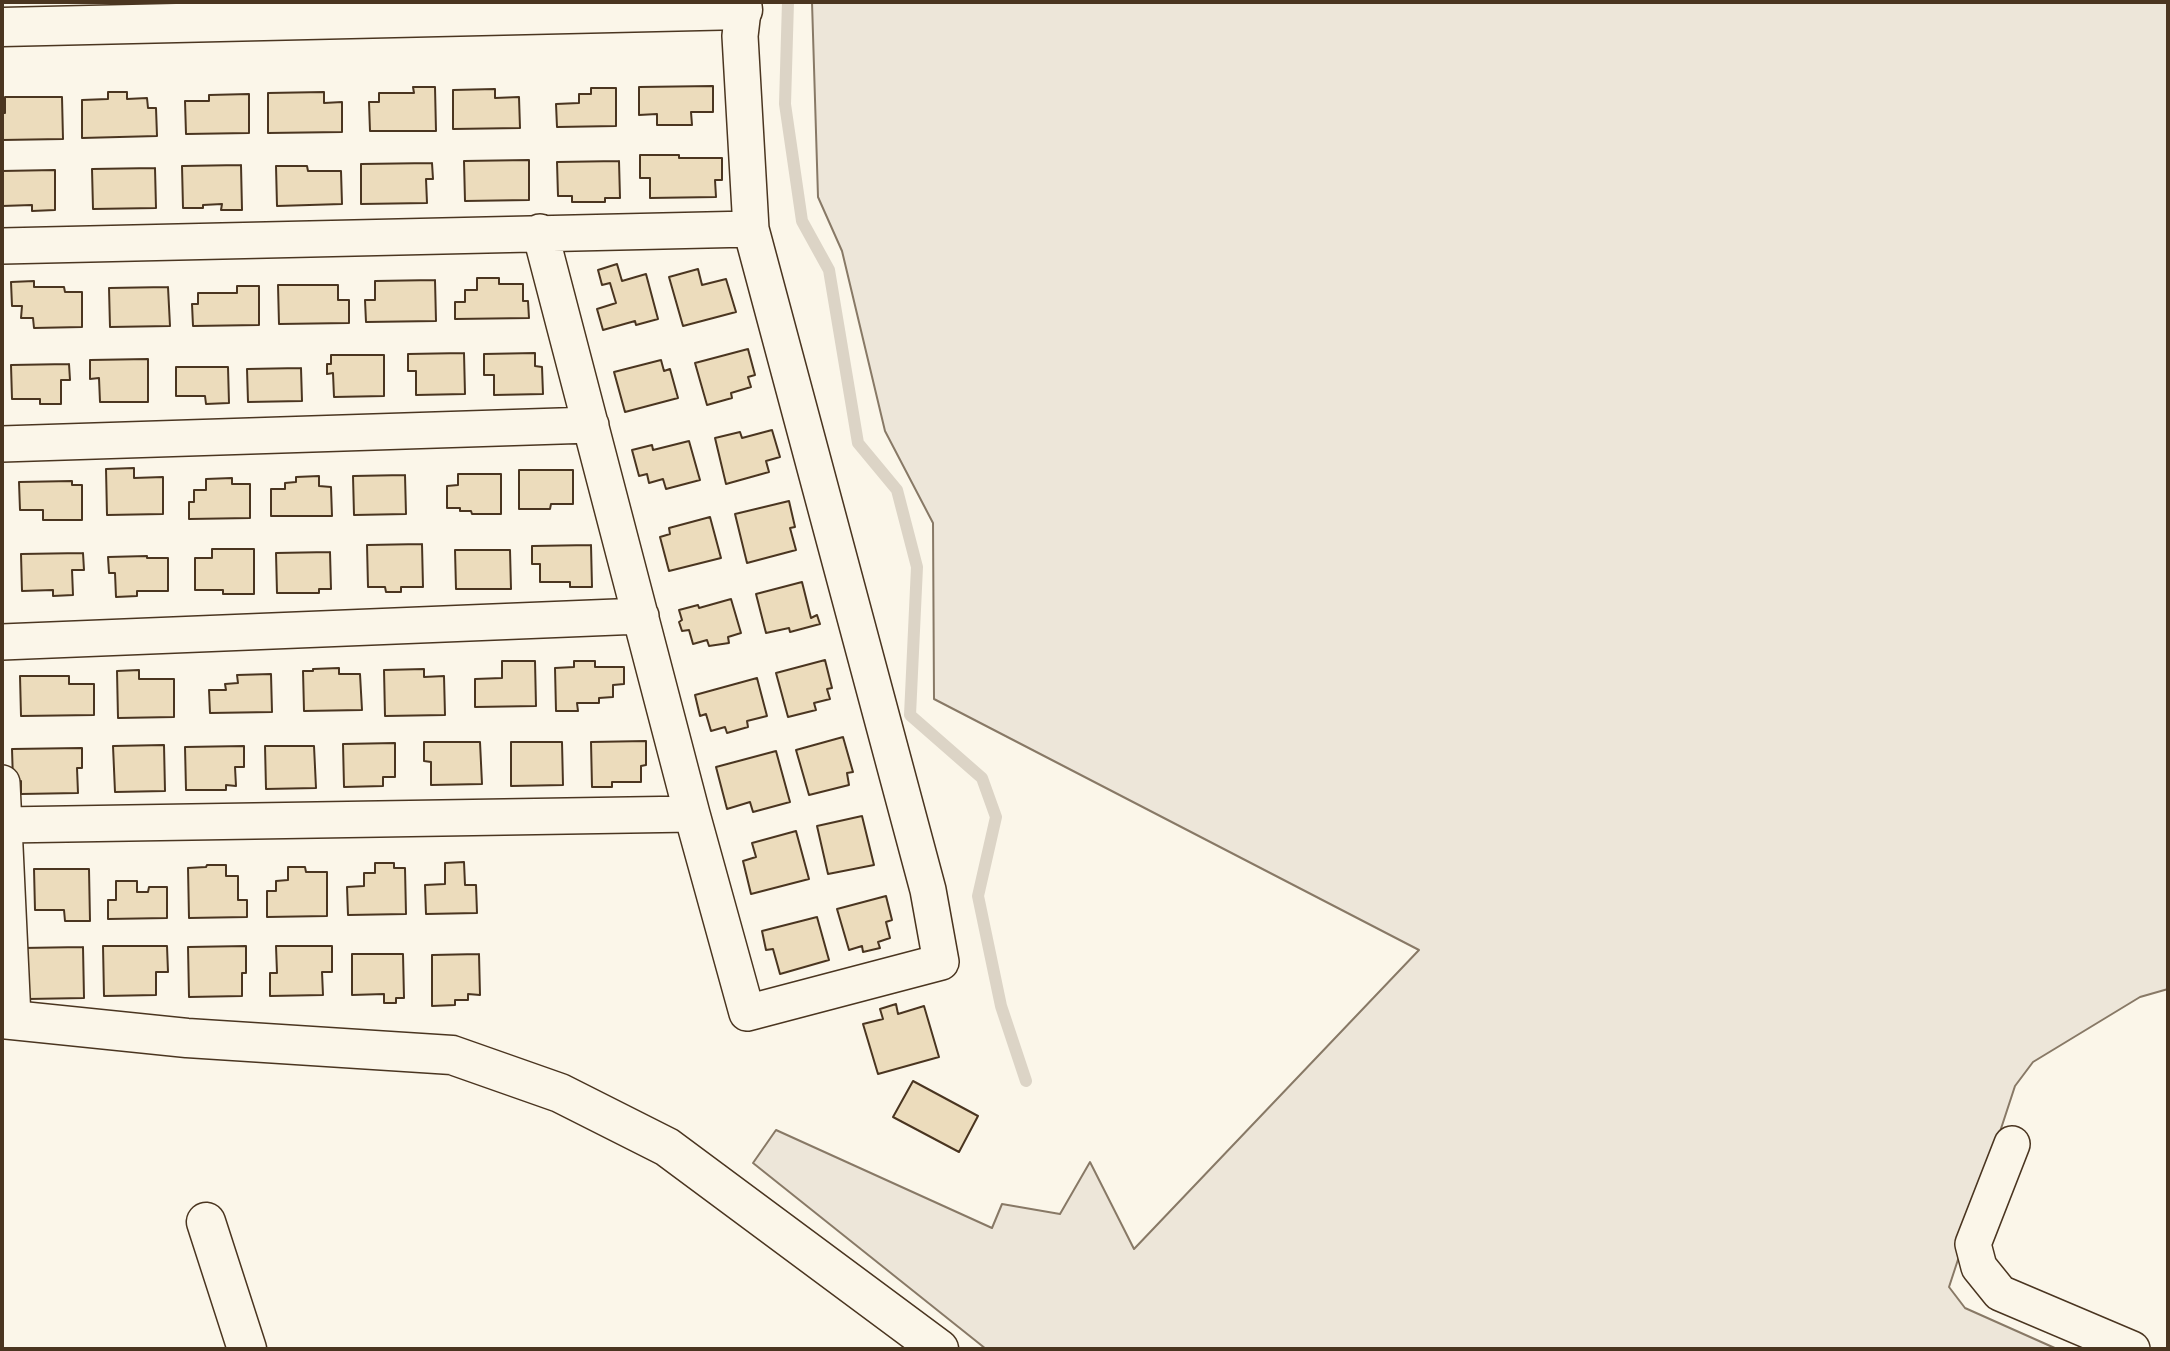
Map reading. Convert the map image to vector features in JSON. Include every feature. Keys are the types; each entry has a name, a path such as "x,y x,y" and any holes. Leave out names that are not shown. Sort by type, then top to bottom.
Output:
{"street":[{"path":"2,27 743,6 740,36 751,229 928,890 941,962 747,1013 691,814 540,232"},
{"path":"2,246 751,229"},
{"path":"2,444 591,425"},
{"path":"2,642 641,616"},
{"path":"2,783 8,1019 187,1038 452,1055 560,1093 667,1147 939,1349"},
{"path":"4,825 691,814"},
{"path":"2012,1144 1973,1244 1979,1267 2000,1293 2132,1349"},
{"path":"206,1222 247,1349"}],"shaded area":[{"path":"812,2 2168,2 2168,989 2140,997 2033,1062 2015,1086 1949,1287 1965,1308 2057,1349 986,1349 753,1163 776,1130 992,1228 1002,1204 1060,1214 1090,1162 1134,1249 1419,950 934,699 933,523 885,431 842,251 818,197"}],"building":[{"path":"713,86 713,112 691,112 692,125 657,125 657,114 639,115 639,87"},
{"path":"413,87 435,87 436,131 370,131 369,102 379,102 379,93 414,93"},
{"path":"591,88 616,88 616,126 557,127 556,104 579,103 579,94 591,94"},
{"path":"495,89 495,98 519,97 520,128 453,129 453,90"},
{"path":"108,92 127,92 127,99 147,98 148,108 156,108 157,136 82,138 82,100 108,99"},
{"path":"324,92 324,103 342,102 342,132 268,133 268,93"},
{"path":"249,94 249,133 186,134 185,101 209,101 209,95"},
{"path":"5,97 62,97 63,139 2,140"},
{"path":"640,155 722,158 722,180 715,180 716,197 650,198 650,178 640,178"},
{"path":"529,160 529,200 465,201 464,161"},
{"path":"619,161 620,198 605,198 605,202 572,202 572,196 558,196 557,162"},
{"path":"432,163 433,179 426,179 427,203 361,204 361,164"},
{"path":"241,165 242,210 221,210 222,204 183,208 182,166"},
{"path":"276,166 307,166 308,171 341,171 342,204 277,206"},
{"path":"155,168 156,208 93,209 92,169"},
{"path":"55,170 55,210 32,211 32,205 2,206 2,171"},
{"path":"617,264 622,281 646,274 658,319 636,325 635,321 603,330 597,309 616,303 610,283 602,285 598,270"},
{"path":"698,269 702,285 726,279 736,312 683,326 669,277"},
{"path":"477,278 499,278 499,284 523,284 523,301 528,301 529,318 455,319 455,302 465,302 465,290 477,290"},
{"path":"435,280 436,321 366,322 365,300 375,300 375,281"},
{"path":"34,281 34,287 64,287 65,292 82,292 82,327 34,328 33,318 21,318 22,306 12,306 11,282"},
{"path":"278,285 338,285 338,300 349,300 349,323 279,324"},
{"path":"237,286 259,286 259,325 193,326 192,304 198,304 198,293 237,293"},
{"path":"168,287 170,326 110,327 109,288"},
{"path":"748,349 755,375 748,377 751,387 731,393 732,398 707,405 695,363"},
{"path":"464,353 465,394 416,395 416,371 408,371 408,354"},
{"path":"535,353 535,366 542,367 543,394 494,395 494,375 484,375 484,354"},
{"path":"331,355 384,355 384,396 334,397 333,373 327,374"},
{"path":"148,359 148,402 100,402 99,378 90,379 90,360"},
{"path":"661,360 664,371 670,369 678,398 625,412 614,372"},
{"path":"69,364 70,380 61,380 61,404 40,404 40,399 12,399 11,365"},
{"path":"176,367 228,367 229,403 206,404 205,396 176,396"},
{"path":"301,368 302,401 248,402 247,369"},
{"path":"772,430 780,457 766,461 769,472 726,484 715,438 740,432 742,438"},
{"path":"689,441 700,480 666,489 663,479 649,483 647,474 639,476 632,450 652,445 653,450"},
{"path":"134,468 134,478 163,477 163,514 107,515 106,469"},
{"path":"519,470 573,470 573,504 551,504 550,509 519,509"},
{"path":"458,474 501,474 501,514 472,514 471,511 460,511 460,508 447,508 447,486 458,485"},
{"path":"405,475 406,514 354,515 353,476"},
{"path":"319,476 319,486 331,487 332,516 271,516 271,489 285,489 285,483 296,482 296,477"},
{"path":"232,478 232,484 250,484 250,518 189,519 189,502 194,502 194,490 206,490 206,479"},
{"path":"72,481 72,485 82,485 82,520 43,520 43,510 20,510 19,482"},
{"path":"789,501 795,527 790,528 796,550 747,563 735,514"},
{"path":"710,517 721,558 669,571 660,537 670,534 669,528"},
{"path":"422,544 423,587 401,587 401,592 386,592 385,587 368,587 367,545"},
{"path":"591,545 592,587 570,587 570,582 540,582 540,564 532,564 532,546"},
{"path":"212,549 254,549 254,594 195,590 195,558 212,558"},
{"path":"455,550 510,550 511,589 456,589"},
{"path":"330,552 331,589 319,589 319,593 277,593 276,553"},
{"path":"83,553 84,570 72,570 73,595 53,596 53,590 22,591 21,554"},
{"path":"108,557 168,558 168,591 137,591 137,596 116,597 115,573 109,573"},
{"path":"802,582 811,618 817,615 820,624 790,632 789,628 766,633 756,594"},
{"path":"731,599 741,633 728,637 729,643 709,646 707,640 693,644 689,630 682,631 679,610 698,605 699,608"},
{"path":"825,660 832,688 827,689 830,699 814,703 816,710 788,717 776,673"},
{"path":"502,661 535,661 536,706 475,707 475,679 502,678"},
{"path":"574,661 595,661 595,667 624,667 624,684 613,685 613,697 599,698 599,703 577,703 578,711 556,711 555,668 574,667"},
{"path":"339,668 339,674 360,674 362,710 304,711 303,671"},
{"path":"424,669 424,677 444,676 445,715 385,716 384,670"},
{"path":"139,670 139,679 174,679 174,717 118,718 117,671"},
{"path":"271,674 272,712 210,713 209,690 226,690 225,684 238,683 237,675"},
{"path":"20,676 69,676 69,684 94,684 94,715 21,716"},
{"path":"757,678 767,716 747,721 748,727 727,733 725,727 711,731 706,714 700,716 695,695"},
{"path":"843,737 853,772 847,773 849,785 809,795 796,750"},
{"path":"646,741 646,765 641,766 641,782 612,782 612,787 592,787 591,742"},
{"path":"424,742 480,742 482,784 431,785 431,762 424,761"},
{"path":"511,742 562,742 563,785 511,786"},
{"path":"395,743 395,777 383,777 383,786 344,787 343,744"},
{"path":"164,745 165,791 115,792 113,746"},
{"path":"244,746 244,767 235,767 236,786 226,785 226,790 186,790 185,747"},
{"path":"265,746 314,746 316,788 266,789"},
{"path":"82,748 82,768 77,768 78,793 21,794 21,781 13,781 12,749"},
{"path":"776,751 790,802 753,812 750,802 727,809 716,767"},
{"path":"862,816 874,865 828,874 817,826"},
{"path":"796,831 809,879 751,894 743,861 756,857 752,843"},
{"path":"464,862 465,885 476,885 477,913 426,914 425,885 445,884 445,863"},
{"path":"375,863 394,863 394,868 405,868 406,914 348,915 347,887 364,886 364,873 375,873"},
{"path":"226,865 226,876 238,876 238,900 247,900 247,917 189,918 188,868"},
{"path":"288,867 305,867 306,872 327,872 327,916 267,917 267,891 276,891 276,881 288,880"},
{"path":"34,869 89,869 90,921 65,921 64,910 35,910"},
{"path":"116,881 137,881 137,892 148,892 149,887 167,887 167,918 108,919 108,900 116,900"},
{"path":"886,896 892,920 886,922 890,938 878,942 880,948 863,952 862,946 849,950 837,909"},
{"path":"817,917 829,960 780,974 773,949 766,950 762,931"},
{"path":"103,946 167,946 168,972 156,972 156,995 104,996"},
{"path":"246,946 246,973 242,973 242,996 189,997 188,947"},
{"path":"276,946 332,946 332,972 322,972 323,995 270,996 270,973 277,973"},
{"path":"83,947 84,998 28,999 22,948"},
{"path":"352,954 403,954 404,998 396,998 396,1003 384,1003 384,994 352,995"},
{"path":"479,954 480,995 468,994 468,1000 455,1000 455,1005 432,1006 432,955"},
{"path":"896,1004 898,1014 924,1006 939,1057 878,1074 863,1024 883,1019 880,1009"},
{"path":"913,1081 978,1116 959,1152 893,1117"}],"waterway":[{"path":"788,2 785,104 802,221 829,270 858,443 897,490 917,567 910,715 982,778 996,817 978,896 1001,1006 1026,1081"}]}
